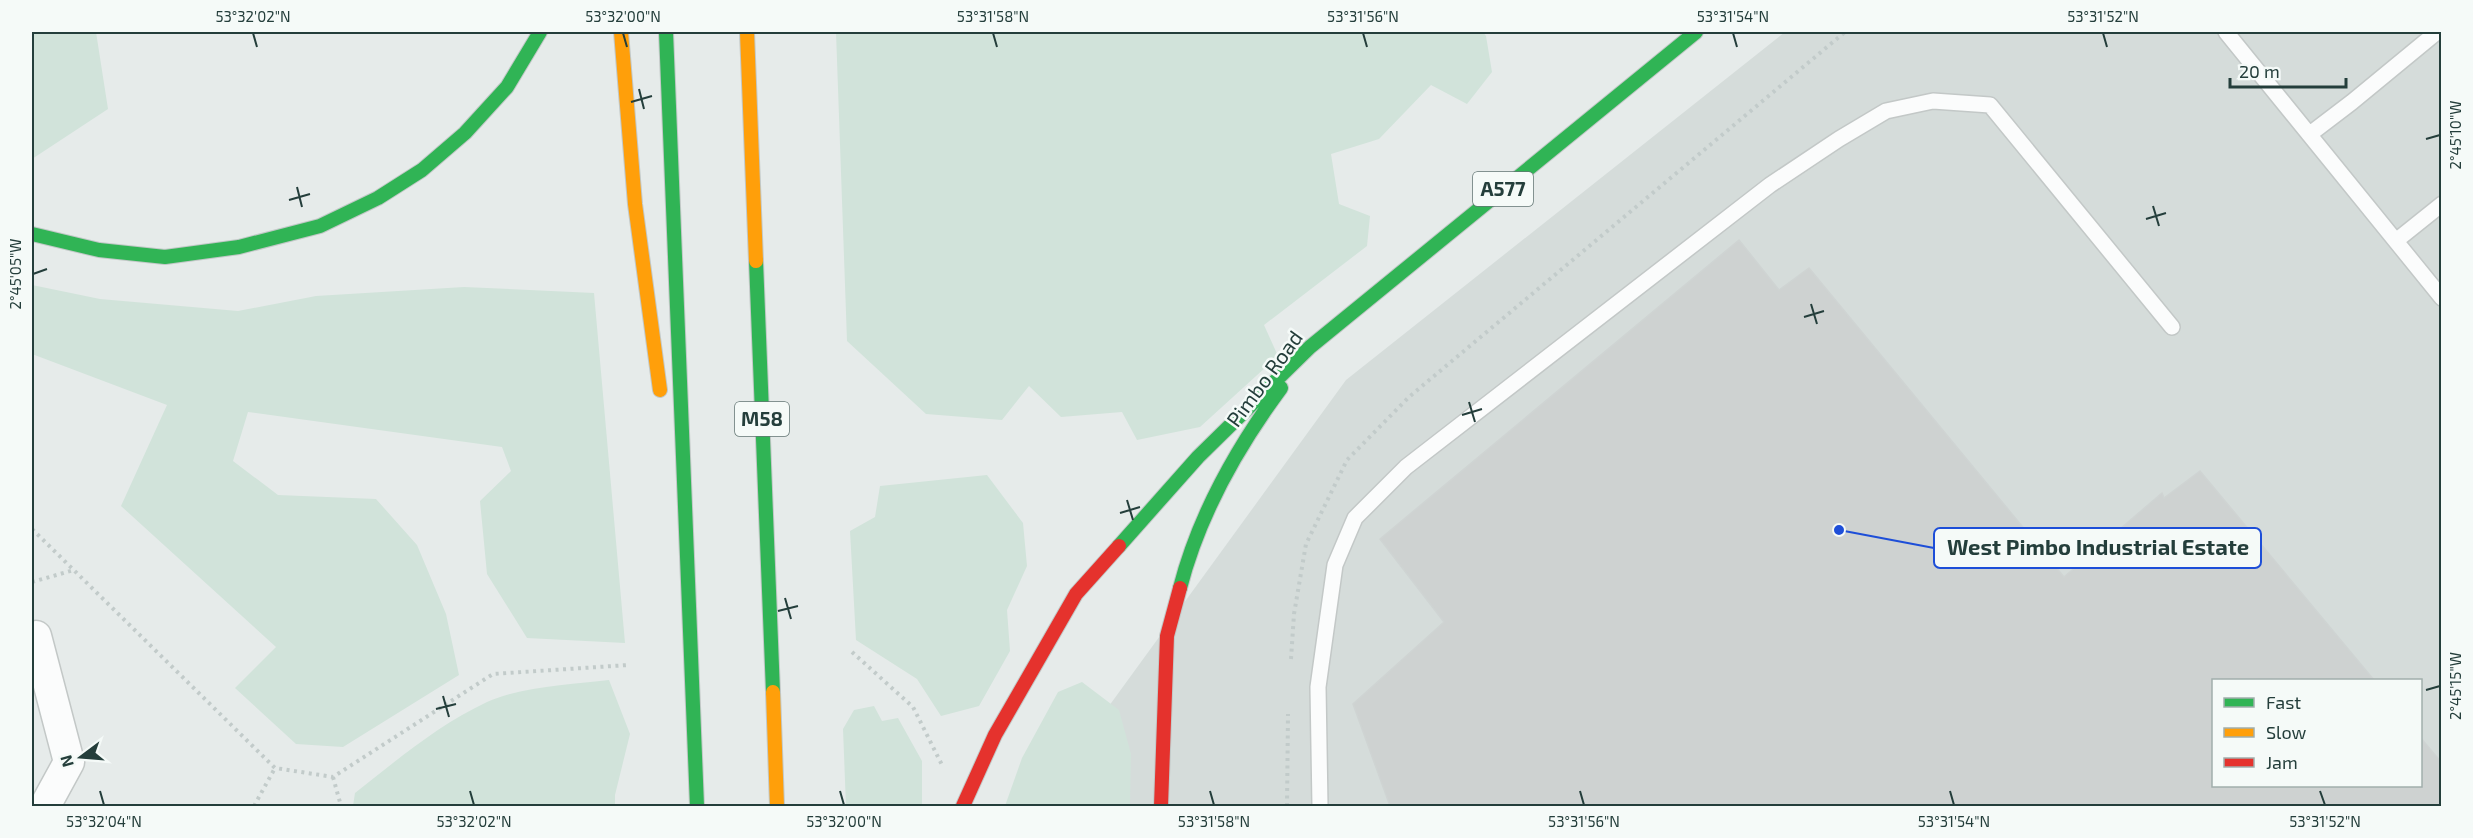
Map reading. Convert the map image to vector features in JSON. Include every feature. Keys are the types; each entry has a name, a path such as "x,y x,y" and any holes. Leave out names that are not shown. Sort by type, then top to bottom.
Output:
{"main road":[{"path":"32,234 99,250 165,257 238,247 320,225 378,198 422,170 465,133 507,87 540,32"},
{"path":"621,32 635,204 662,400"},
{"path":"666,32 697,807"},
{"name":"M58","path":"747,32 777,807"},
{"name":"Pimbo Road","path":"1161,807 1167,636 1188,557 1215,492 1254,425 1310,347 1696,32"},
{"path":"963,807 995,735 1076,594 1198,457 1310,347"},
{"path":"669,458 687,585"}],"street":[{"path":"36,636 69,762 45,807"}],"lane":[{"path":"2226,32 2442,298"},
{"path":"2310,134 2436,32"},
{"path":"1320,807 1318,687 1326,618 1335,565 1355,519 1406,467 1770,185 1886,111 1933,101 1990,105 2172,327"},
{"path":"2397,240 2442,204"}],"path":[{"path":"32,529 274,768 333,777 493,674 628,665"},
{"path":"32,582 75,570"},
{"path":"852,652 913,707 942,765"},
{"path":"254,807 274,768"},
{"path":"333,777 341,807"}],"shaded area":[{"path":"1785,32 2441,32 2441,806 1084,806 1085,739 1346,380"}],"green space":[{"path":"32,32 96,32 108,109 32,159"},
{"path":"836,32 1483,32 1486,36 1492,72 1467,104 1431,85 1379,139 1331,154 1339,204 1370,216 1367,246 1264,325 1278,356 1200,427 1137,440 1122,412 1061,417 1029,386 1002,420 926,414 847,341"},
{"path":"32,285 100,299 238,311 316,296 464,287 594,293 625,643 527,638 487,574 480,501 511,471 502,447 248,412 233,461 278,495 376,499 417,545 446,614 459,675 343,747 296,744 235,688 276,647 121,506 167,405 32,354"},
{"path":"987,475 1023,523 1027,566 1007,610 1010,651 979,706 941,716 917,679 856,640 850,531 875,517 880,486"},
{"path":"609,680 630,734 615,795 615,806 353,806 355,793 402,756 452,721 487,702 531,690"},
{"path":"1082,682 1119,710 1131,754 1130,806 1005,806 1022,758 1058,692"},
{"path":"874,706 882,721 898,718 922,761 922,806 846,806 843,729 854,710"}],"building":[{"path":"1739,240 1779,290 1809,268 2064,577 2162,493 2164,498 2200,471 2373,679 2212,679 2212,787 2422,787 2422,739 2442,763 2442,806 1390,806 1353,704 1444,622 1380,539"}],"traffic: fast":[{"path":"32,234 99,250 165,257 239,247 320,226 378,198 422,170 465,133 507,87 540,32"},
{"path":"666,32 697,806"},
{"path":"1310,347 1696,32"},
{"path":"756,261 773,692"},
{"path":"1119,546 1198,457 1310,347"},
{"path":"1180,588 1208,508 1234,459 1281,388"}],"traffic: slow":[{"path":"621,32 635,204 660,390"},
{"path":"747,32 756,261"},
{"path":"773,692 777,806"}],"traffic: jam":[{"path":"963,806 995,735 1076,594 1119,546"},
{"path":"1161,806 1167,636 1180,588"}],"place":[{"name":"West Pimbo Industrial Estate","path":"1839,530"}]}
